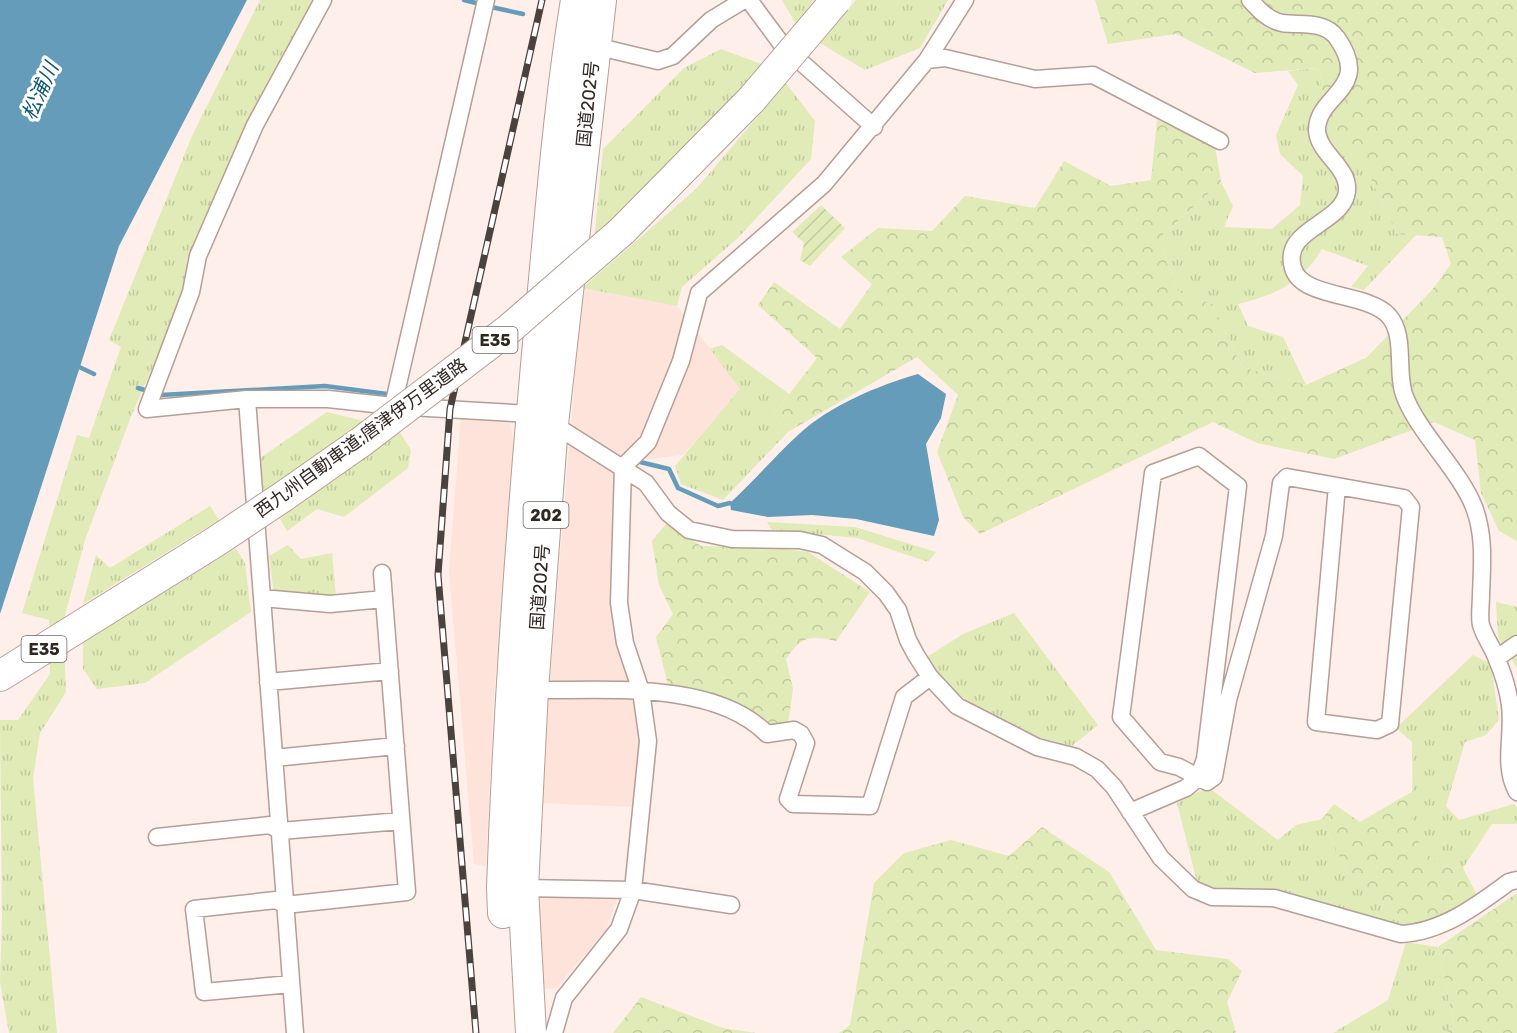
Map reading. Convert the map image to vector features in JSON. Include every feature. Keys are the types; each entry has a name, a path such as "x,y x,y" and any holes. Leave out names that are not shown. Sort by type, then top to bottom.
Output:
{"highway":[{"name":"国道202号","path":"531,1033 523,888 533,690 542,419 563,81 576,0"},
{"name":"国道202号","path":"511,1033 502,887 510,689 542,419 601,0"},
{"name":"西九州自動車道;唐津伊万里道路","path":"0,676 215,542 284,496 361,442 508,330 622,231 752,99 836,0"}],"street":[{"path":"323,0 255,125 198,256 191,292 151,393 147,409 247,399 327,399 542,419 646,483 668,513 688,530 732,539 800,540 822,546 865,572 886,593 898,610 908,640 930,677 957,706 1037,747 1076,757 1097,769 1161,858 1193,889 1212,897 1274,898 1401,934 1415,933 1468,913 1509,882 1517,880"},
{"path":"393,406 486,0"},
{"path":"595,46 658,61 666,60 711,20 744,0"},
{"path":"749,0 783,46 874,127"},
{"path":"554,1033 564,998 619,929 633,890 648,741 641,691 625,643 619,603 623,467 648,442 681,361 699,293 824,184 874,127 927,60 965,0"},
{"path":"1250,0 1261,13 1280,22 1319,25 1335,34 1346,51 1349,68 1345,85 1320,116 1317,132 1323,147 1340,168 1347,185 1346,198 1334,214 1313,226 1297,242 1292,261 1294,271 1306,285 1367,302 1389,315 1397,335 1404,396 1474,505 1483,540 1480,624 1497,658 1510,705 1509,778 1517,792"},
{"path":"927,60 945,57 1035,79 1093,75 1220,141"},
{"path":"247,399 295,1033"},
{"path":"1130,812 1186,788 1198,778 1205,759 1239,486 1199,456 1153,473 1121,717 1160,762 1179,767 1198,778 1207,782 1214,777 1228,700 1274,536 1281,483 1287,477 1404,498 1411,507 1390,724 1377,730 1316,722 1337,486"},
{"path":"291,984 204,992 194,909 276,900 285,905 407,892 382,573"},
{"path":"262,598 330,604 384,599"},
{"path":"1497,658 1517,644"},
{"path":"268,682 390,671"},
{"path":"533,690 641,691 706,699 757,723 767,734 794,730 801,734 806,743 788,799 793,804 870,806 904,697 930,677"},
{"path":"274,758 396,746"},
{"path":"157,837 270,825 280,831 401,821"},
{"path":"523,888 633,890 731,906"}],"shaded area":[{"path":"582,288 677,306 741,389 683,455 619,462 616,627 632,678 641,728 635,807 540,803"},
{"path":"461,416 508,417 515,446 494,694 486,866 474,864 449,572"},
{"path":"545,891 619,894 606,930 556,988 541,989 537,901"}],"green space":[{"path":"260,0 314,0 242,135 187,260 186,290 130,419 85,540 63,623 66,692 40,733 33,778 57,1033 9,1033 0,982 2,918 0,720 18,720 50,674 49,620 22,613 77,435 89,438 121,347 109,340 192,136"},
{"path":"782,0 814,0 796,24"},
{"path":"856,0 948,0 920,48 865,70 820,43"},
{"path":"1095,0 1517,0 1517,541 1499,531 1481,493 1475,440 1434,422 1334,459 1257,443 1213,422 980,534 963,517 937,452 958,395 917,357 788,432 774,414 817,358 758,305 774,282 840,329 872,284 841,257 878,228 932,231 965,196 1035,208 1064,161 1111,186 1151,180 1157,120 1215,146 1221,182 1163,234 1166,261 1178,292 1212,304 1242,367 1306,385 1366,358 1432,290 1451,264 1442,237 1397,234 1370,177 1327,126 1319,68 1255,73 1176,34 1108,44"},
{"path":"721,49 764,65 594,240 603,149 684,68"},
{"path":"1319,68 1327,126 1370,177 1397,234 1416,235 1364,290 1351,287 1368,266 1322,249 1305,271 1286,286 1276,292 1238,304 1248,326 1283,337 1306,385 1242,367 1212,304 1178,292 1166,261 1163,234 1221,182 1233,206 1224,227 1272,229 1300,205 1303,176 1280,154 1276,135 1298,85 1288,71"},
{"path":"786,83 815,121 811,159 738,238 682,287 677,306 582,288 696,189"},
{"path":"821,205 845,228 810,266 800,260 804,243 792,232"},
{"path":"722,345 789,394 774,414 788,432 723,500 681,484 675,466 740,389 710,349"},
{"path":"327,412 364,421 264,492 260,458"},
{"path":"399,431 411,450 408,468 344,517 317,509 287,531 279,517"},
{"path":"210,506 219,520 83,604 96,555 110,568"},
{"path":"767,522 855,527 936,552 928,562 857,538 772,530"},
{"path":"667,523 701,546 780,548 808,552 870,592 836,641 819,638 807,639 796,646 786,659 793,689 788,724 772,728 761,719 736,706 668,685 656,637 673,614 659,585 652,541"},
{"path":"288,545 301,559 332,553 336,597 274,594 269,556"},
{"path":"236,548 245,563 251,612 145,683 97,689 83,669 83,642"},
{"path":"1496,602 1517,607 1517,668 1498,637"},
{"path":"1014,613 1098,725 1072,746 1037,737 967,701 939,678 927,657 963,634"},
{"path":"1473,655 1491,664 1499,720 1486,735 1465,742 1446,806 1459,820 1514,804 1517,807 1517,824 1492,824 1463,868 1437,866 1413,834 1412,742 1396,728"},
{"path":"1208,787 1278,840 1296,825 1322,819 1346,871 1411,930 1283,891 1217,894 1198,886 1177,803"},
{"path":"1413,791 1413,834 1437,866 1463,868 1478,897 1411,930 1346,871 1322,819 1334,804 1360,822"},
{"path":"1042,827 1109,872 1156,950 1228,959 1242,971 1227,1002 1236,1033 839,1033 850,1025 874,883 904,853 951,840 1009,856"},
{"path":"1517,893 1517,1033 1445,1033 1454,1025 1438,947"},
{"path":"1406,942 1438,947 1454,1025 1445,1033 1333,1033 1388,1000"},
{"path":"641,997 723,1028 756,1033 613,1033"}],"water":[{"name":"松浦川","path":"0,0 247,0 119,246 0,614"},
{"path":"918,374 946,394 941,418 926,444 939,520 934,536 856,519 812,515 768,517 731,510 730,503 790,442 825,414 887,384"}],"waterway":[{"path":"464,0 476,3"},
{"path":"491,7 523,14"},
{"path":"75,365 94,374"},
{"path":"138,388 161,395 325,386 387,394"},
{"path":"640,462 669,469 678,488 718,506 730,503"}],"railway":[{"path":"476,1033 438,575 450,409 542,0"}]}
